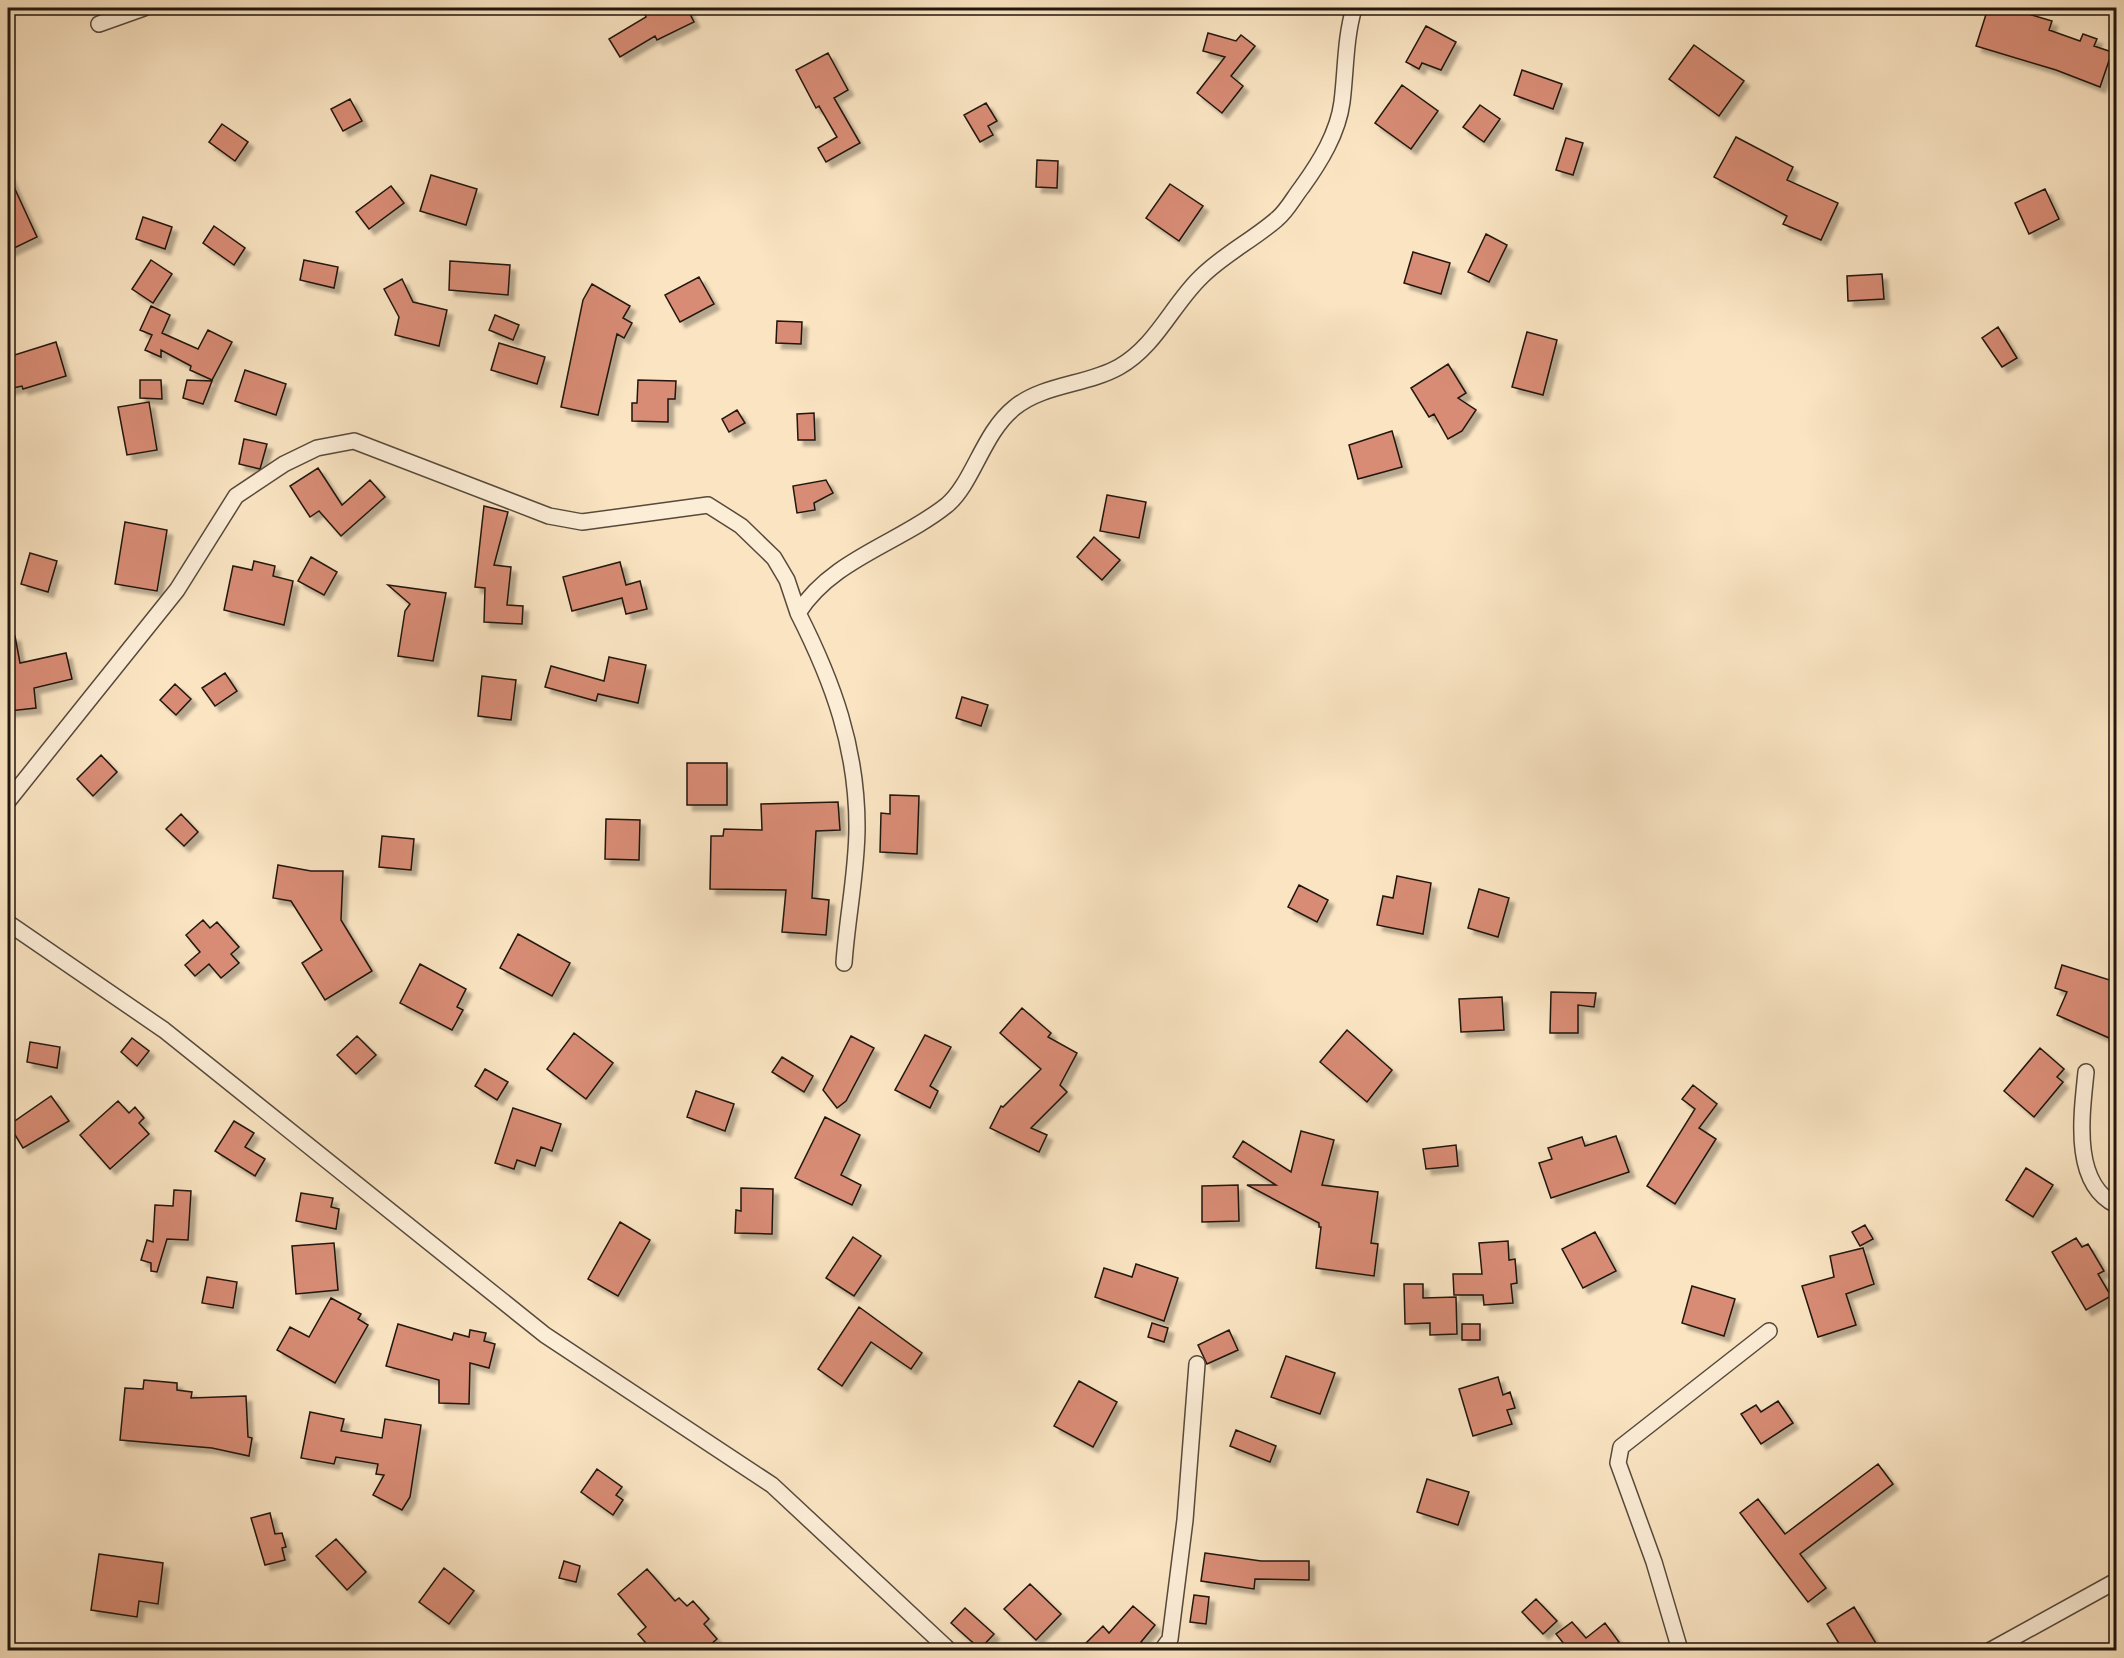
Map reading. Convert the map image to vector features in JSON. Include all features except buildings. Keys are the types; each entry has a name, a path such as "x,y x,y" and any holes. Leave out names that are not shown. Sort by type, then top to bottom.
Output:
{"street":[{"path":"99,24 144,8"},
{"path":"798,613 811,592 873,549 919,525 950,503 999,422 1016,406 1044,393 1119,367 1150,342 1199,278 1223,257 1278,219 1317,167 1332,139 1342,103 1345,49 1354,8"},
{"path":"8,801 177,590 236,496 261,478 317,448 354,441 549,516 582,522 708,505 741,526 774,558 787,580 798,613 819,654 848,735 854,768 857,827 855,871 844,963"},
{"path":"8,923 164,1030 545,1335 771,1485 949,1650"},
{"path":"2086,1072 2082,1151 2090,1173 2105,1199 2116,1204"},
{"path":"1680,1650 1654,1562 1617,1463 1621,1447 1769,1331"},
{"path":"1162,1650 1170,1639 1185,1520 1197,1364"},
{"path":"1991,1650 2116,1581"}]}
